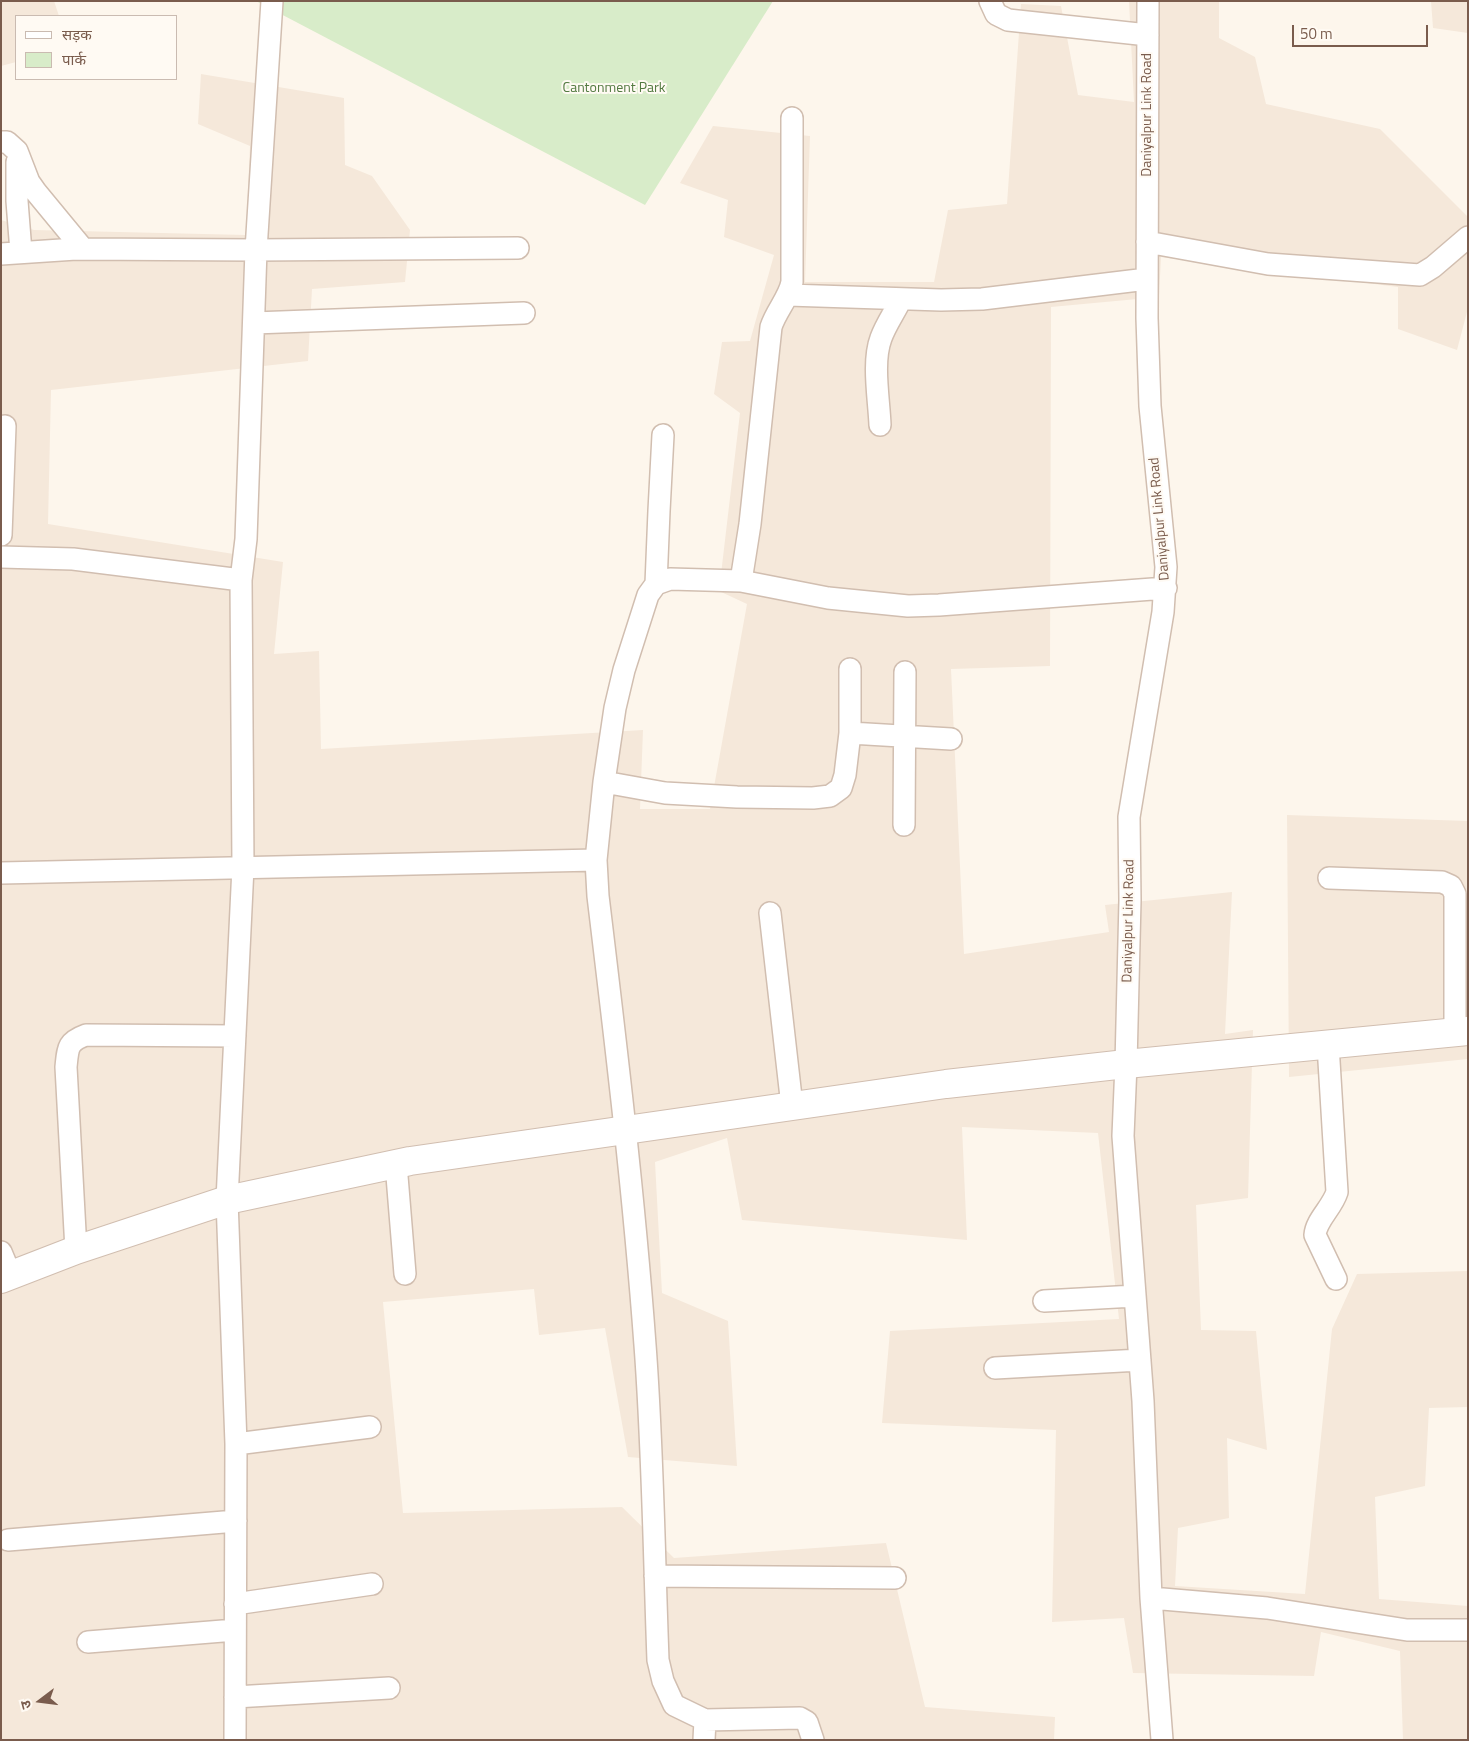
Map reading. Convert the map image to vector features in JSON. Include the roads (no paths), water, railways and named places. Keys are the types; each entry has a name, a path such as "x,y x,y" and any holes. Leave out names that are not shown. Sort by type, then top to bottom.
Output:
{"street":[{"path":"235,1740 236,1444 227,1200 244,867 241,580 246,539 256,250 272,1"},
{"path":"990,1 996,14 1008,20 1148,35"},
{"name":"Daniyalpur Link Road","path":"1148,1 1147,279 1150,406 1166,567 1166,588 1129,817 1130,900 1123,1136 1143,1401 1151,1598 1162,1740"},
{"path":"741,581 750,524 771,327 778,308 788,295 792,282 792,118"},
{"path":"9,147 17,201 11,253 83,249 518,248"},
{"path":"9,147 28,182 83,249"},
{"path":"1147,242 1268,264 1420,275 1468,237"},
{"path":"788,295 941,300 982,299 1147,279"},
{"path":"880,425 878,347 881,336 901,299"},
{"path":"254,323 524,313"},
{"path":"1,535 5,426"},
{"path":"663,435 656,584 648,595 624,670 615,708 604,782 596,860 598,896 626,1130 645,1344 653,1482 658,1660 663,1681 674,1705 705,1730 800,1718 808,1722 813,1740"},
{"path":"1,557 73,560 241,580"},
{"path":"656,584 670,580 741,581 828,598 908,606 1166,588"},
{"path":"604,782 664,793 737,797 813,798 830,796 841,788 845,775 850,733 850,669"},
{"path":"904,672 904,825"},
{"path":"850,733 952,740"},
{"path":"1,873 596,860"},
{"path":"4,1269 76,1250 227,1200 396,1164 946,1084 1126,1064 1461,1032 1455,894 1451,886 1442,882 1329,878"},
{"path":"770,913 792,1106"},
{"path":"76,1250 66,1067 68,1049 71,1044 75,1039 86,1035 235,1036"},
{"path":"1328,1045 1337,1192 1334,1202 1315,1227 1315,1235 1336,1279"},
{"path":"396,1164 405,1274"},
{"path":"1044,1301 1135,1296"},
{"path":"995,1368 1140,1360"},
{"path":"236,1444 370,1426"},
{"path":"8,1540 236,1521"},
{"path":"655,1576 896,1578"},
{"path":"236,1604 372,1584"},
{"path":"1151,1598 1268,1608 1407,1630 1468,1630"},
{"path":"88,1642 236,1630"},
{"path":"235,1697 389,1688"}],"park label":[{"name":"Cantonment Park","path":"614,89"}]}
